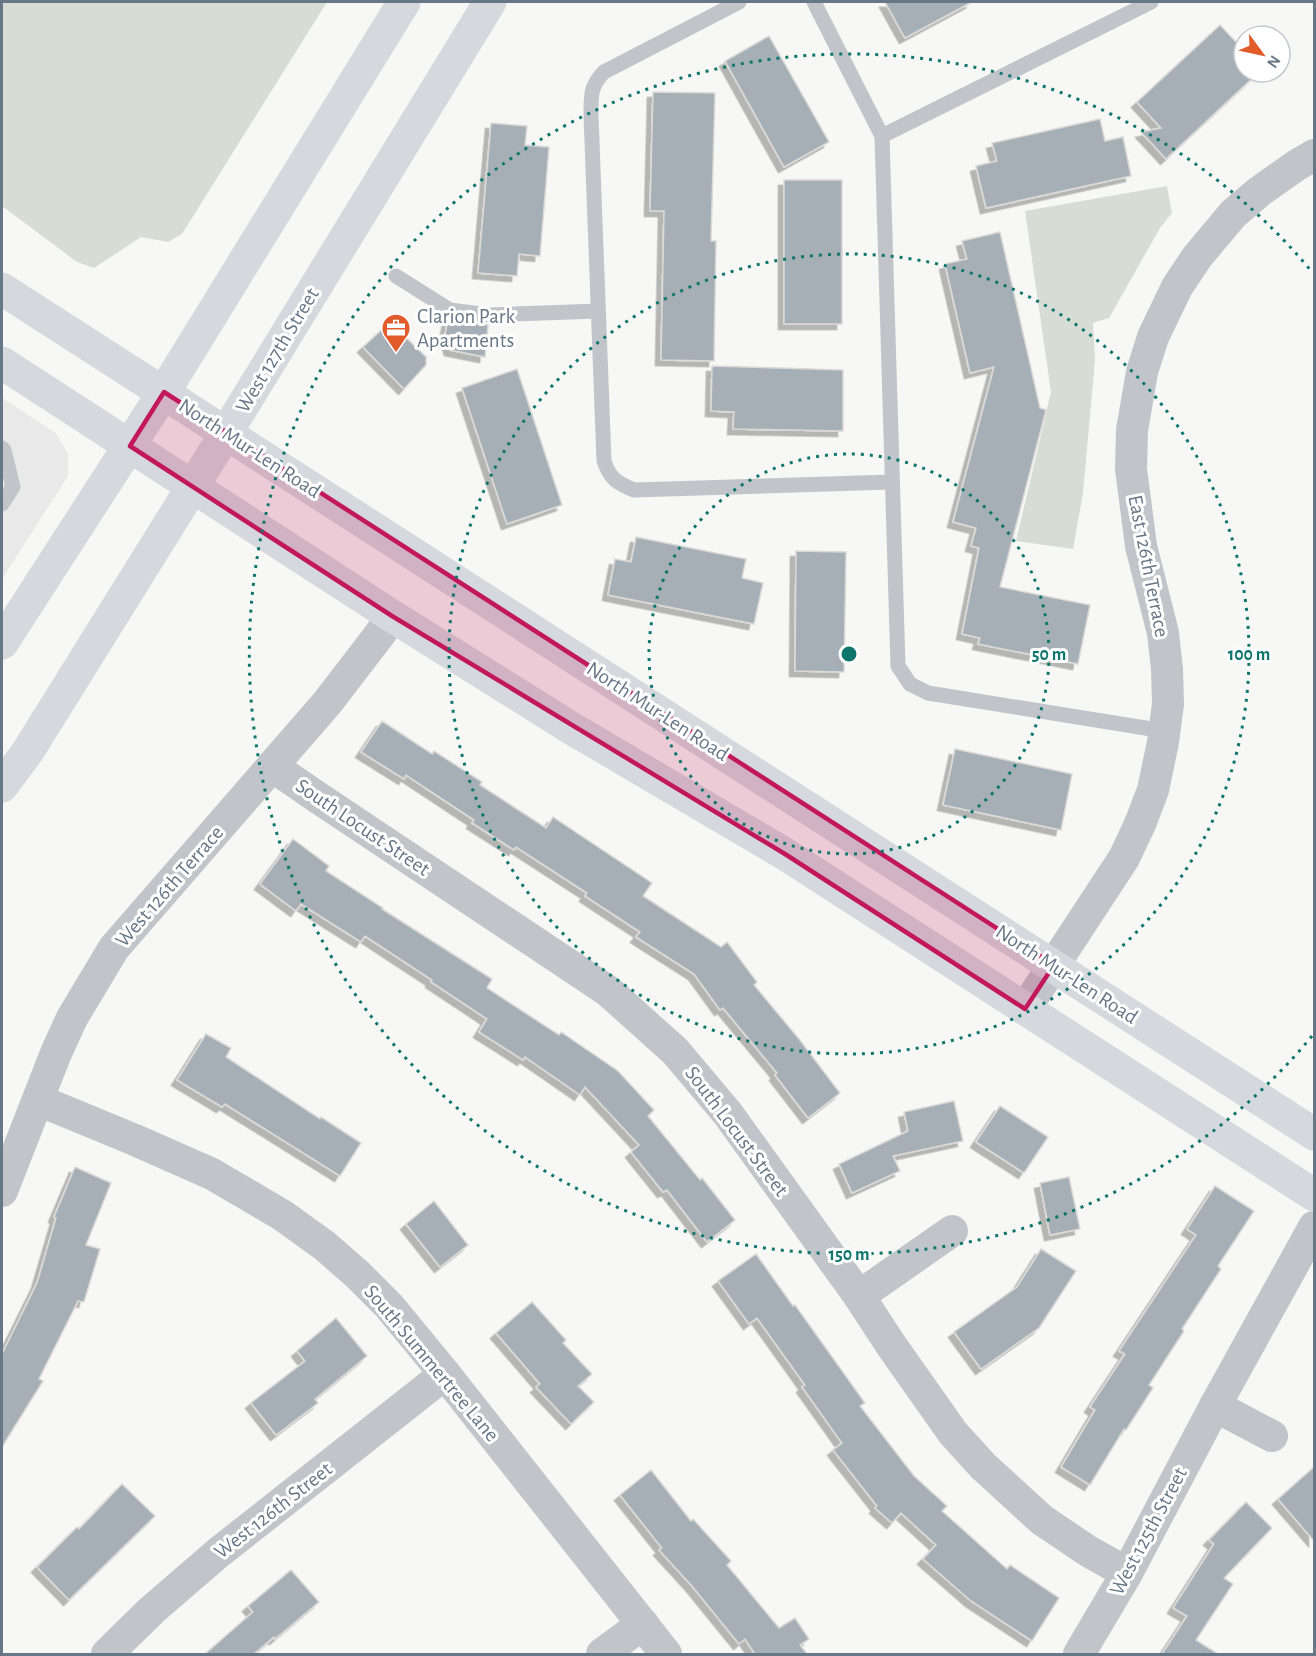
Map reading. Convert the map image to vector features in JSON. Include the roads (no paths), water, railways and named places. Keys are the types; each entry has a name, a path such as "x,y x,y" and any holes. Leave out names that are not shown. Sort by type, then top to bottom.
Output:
{"main road":[{"path":"2,643 164,392 405,2"},
{"name":"West 127th Street","path":"2,786 28,751 226,433 490,2"},
{"name":"North Mur-Len Road","path":"2,288 1314,1134"},
{"path":"2,363 392,616 571,728 785,854 1314,1195"}],"street":[{"name":"East 126th Terrace","path":"1025,1009 1124,858 1153,790 1168,704 1167,669 1163,633 1141,546 1131,469 1132,430 1142,372 1153,337 1177,287 1197,257 1233,214 1260,191 1314,155"},
{"name":"West 126th Terrace","path":"2,1191 72,1018 114,948 327,704 392,616"},
{"name":"South Locust Street","path":"272,766 608,991 675,1052 728,1114 859,1296 953,1433 983,1466 1042,1520 1088,1551 1127,1573"},
{"name":"South Summertree Lane","path":"38,1100 212,1174 282,1215 325,1246 357,1274 389,1306 445,1374 666,1654"},
{"name":"West 125th Street","path":"1079,1654 1127,1573 1215,1406 1314,1227"},
{"path":"859,1296 952,1231"},
{"name":"West 126th Street","path":"107,1654 152,1610 218,1553 445,1374"},
{"path":"1215,1406 1272,1436"},
{"path":"602,1654 643,1624"}],"lane":[{"path":"739,2 604,72 594,81 591,97 604,461 608,472 619,483 634,490 892,482"},
{"path":"814,2 882,136 898,666 910,684 928,693 1164,730"},
{"path":"882,136 1151,2"},
{"path":"396,276 450,310 489,315 598,311"},
{"path":"2,448 13,487 2,504"}],"place":[{"name":"Clarion Park Apartments","path":"396,354"}]}
